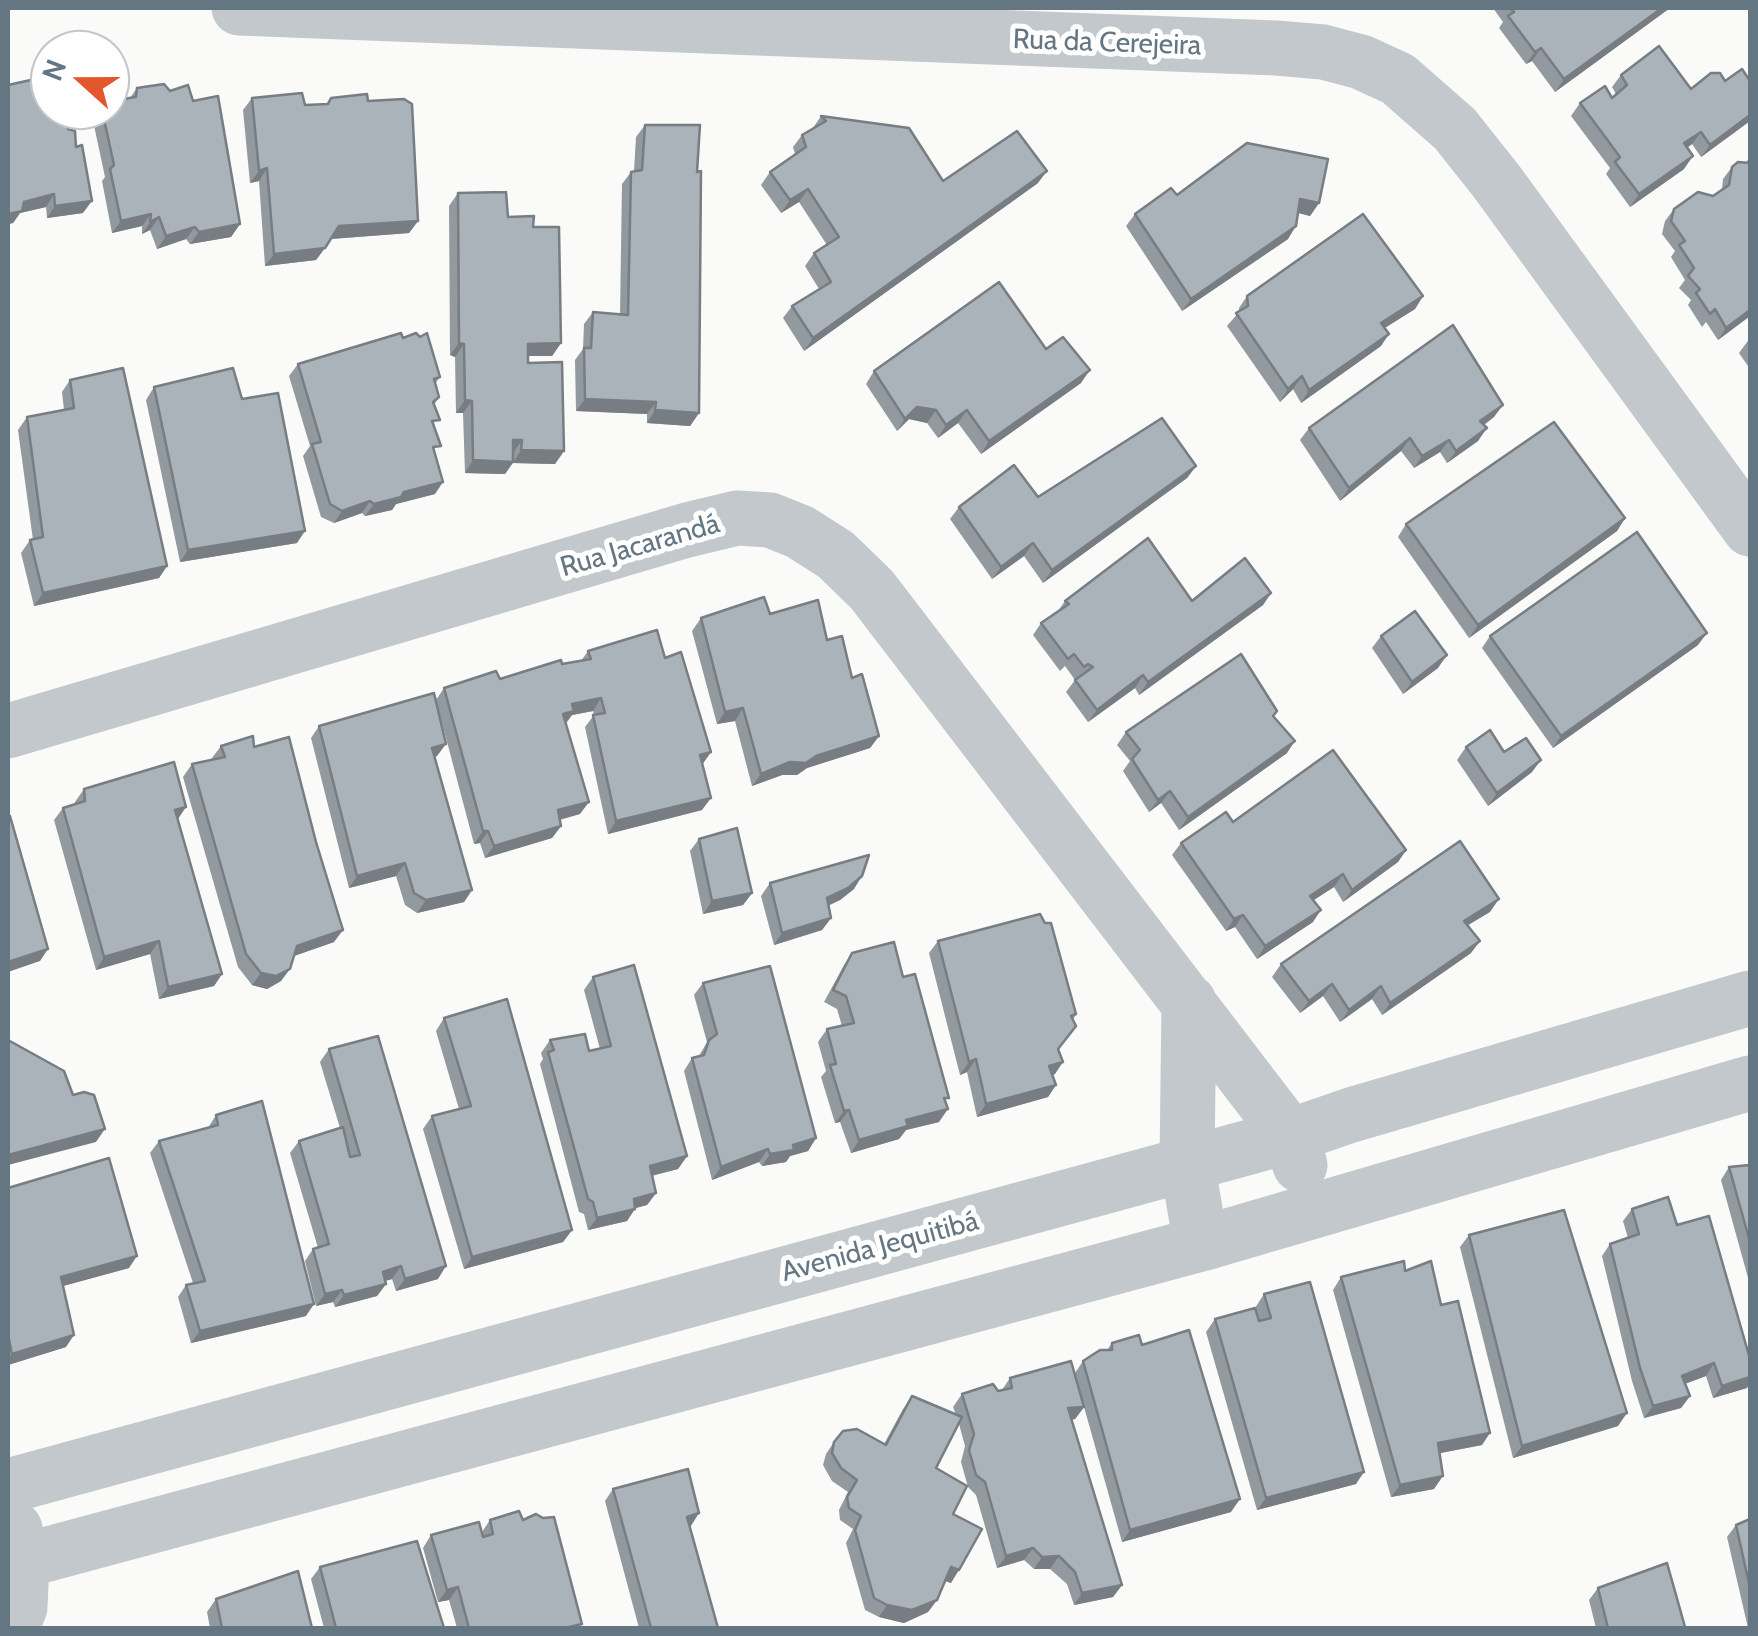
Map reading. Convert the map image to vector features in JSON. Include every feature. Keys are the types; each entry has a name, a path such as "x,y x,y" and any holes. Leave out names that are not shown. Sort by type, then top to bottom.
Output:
{"street":[{"name":"Rua da Cerejeira","path":"239,8 1276,48 1323,52 1361,62 1398,79 1455,129 1750,529"},
{"name":"Rua Jacarandá","path":"8,731 687,530 737,518 770,520 800,532 836,554 872,590 1290,1136 1314,1209"},
{"name":"Avenida Jequitibá","path":"8,1486 1290,1136 1351,1114 1750,998"},
{"path":"1189,1002 1187,1163 1201,1244"},
{"path":"12,1628 20,1607 15,1536 1201,1244 1750,1083"}],"building":[{"path":"1510,8 1662,8 1564,79 1541,48 1535,52 1508,16 1514,12"},
{"path":"1659,46 1691,89 1711,73 1720,73 1725,81 1742,69 1750,81 1750,115 1710,145 1701,132 1684,143 1693,156 1639,194 1615,162 1620,157 1580,103 1605,86 1612,98 1627,85 1621,75"},
{"path":"30,80 30,130 75,131 76,147 82,145 92,201 55,206 54,194 24,202 22,211 8,214 8,85"},
{"path":"164,84 170,91 188,85 193,101 218,96 240,224 199,232 195,227 166,236 159,217 150,222 151,214 121,221 106,130 130,130 130,98 136,97 137,88"},
{"path":"302,93 305,105 328,104 331,98 367,94 368,101 404,99 412,104 418,221 339,226 325,248 274,254 267,168 259,171 252,98"},
{"path":"821,116 909,128 943,181 1017,131 1047,171 813,338 792,306 831,282 814,253 839,237 808,189 790,200 770,172 806,147 802,135 826,121"},
{"path":"645,125 700,125 699,413 655,410 656,402 585,399 584,348 591,348 593,312 628,315 631,172 642,170"},
{"path":"1247,143 1328,159 1319,203 1300,199 1296,226 1191,299 1135,214 1171,188 1177,195"},
{"path":"1738,162 1750,163 1750,310 1726,328 1715,309 1710,314 1696,293 1700,289 1688,276 1694,268 1679,245 1685,241 1671,221 1674,209 1698,192 1713,196 1729,185 1732,167"},
{"path":"506,192 508,217 534,216 533,227 559,227 561,343 528,344 528,363 562,362 564,451 521,450 522,440 513,440 513,462 473,460 472,401 465,400 464,344 459,343 458,193"},
{"path":"1363,214 1423,296 1381,323 1389,334 1309,390 1302,376 1288,389 1236,313 1248,306 1247,296"},
{"path":"999,282 1046,349 1063,337 1090,370 989,441 967,410 946,425 936,410 917,407 905,419 874,371"},
{"path":"1453,325 1503,405 1480,421 1487,428 1456,451 1449,440 1422,456 1410,438 1349,488 1309,428"},
{"path":"401,333 403,338 427,333 440,377 434,379 439,397 433,402 440,420 432,421 441,446 433,447 443,482 342,511 330,504 312,444 321,442 298,364"},
{"path":"123,368 167,566 43,593 30,540 43,537 27,417 74,408 70,380"},
{"path":"233,368 242,399 278,393 305,531 188,550 154,387"},
{"path":"1162,418 1196,466 1052,570 1033,543 1001,567 959,507 1014,465 1038,497"},
{"path":"1554,422 1625,518 1478,625 1406,524"},
{"path":"1637,532 1707,633 1561,736 1490,636"},
{"path":"1148,538 1192,601 1245,558 1271,593 1148,682 1143,675 1097,710 1075,680 1093,667 1084,667 1074,654 1068,659 1041,623"},
{"path":"764,597 770,614 818,600 827,640 842,636 852,678 862,674 879,736 816,756 806,763 790,762 761,774 743,708 725,712 701,618"},
{"path":"1415,611 1447,655 1412,682 1381,636"},
{"path":"657,630 665,658 681,652 711,752 700,755 711,798 616,821 593,715 605,713 601,698 572,704 574,711 563,714 589,802 558,810 561,826 494,846 488,831 483,831 444,688 496,671 500,679 561,660 562,664 591,659 588,651"},
{"path":"1241,654 1277,711 1273,716 1295,741 1188,817 1170,791 1158,800 1132,759 1140,750 1126,732"},
{"path":"434,693 446,744 432,748 472,890 426,900 414,893 405,863 357,876 319,726"},
{"path":"1490,730 1504,752 1526,738 1541,760 1497,793 1466,747"},
{"path":"253,736 254,747 289,737 343,930 297,946 290,969 276,976 261,973 246,954 192,764 225,757 221,746"},
{"path":"1333,750 1406,850 1352,890 1343,874 1310,896 1321,910 1265,946 1243,915 1234,919 1181,843 1226,812 1233,822"},
{"path":"174,762 186,807 175,810 222,974 168,987 159,941 104,957 63,808 85,801 84,789"},
{"path":"8,818 48,949 8,962"},
{"path":"737,828 752,893 712,901 699,839"},
{"path":"1460,841 1499,899 1464,921 1480,941 1390,1003 1381,986 1349,1010 1332,984 1309,1001 1281,964"},
{"path":"869,855 862,876 827,898 831,918 782,933 770,883"},
{"path":"1040,914 1045,923 1051,923 1076,1026 1058,1049 1063,1062 1049,1066 1056,1085 986,1104 976,1059 969,1062 938,941"},
{"path":"894,942 903,977 915,974 949,1098 944,1098 948,1109 906,1120 908,1126 859,1140 849,1110 844,1111 830,1065 836,1064 827,1029 854,1023 846,996 833,990 852,953"},
{"path":"634,965 687,1156 650,1166 656,1193 634,1199 635,1209 597,1218 593,1202 588,1199 548,1052 554,1050 550,1040 585,1034 589,1051 611,1046 593,977"},
{"path":"770,966 816,1138 793,1145 794,1150 770,1154 768,1149 721,1167 692,1058 704,1055 709,1040 717,1034 703,983"},
{"path":"507,999 572,1230 472,1257 432,1116 471,1106 444,1018"},
{"path":"378,1036 446,1266 405,1279 401,1266 383,1272 386,1284 344,1295 342,1290 325,1294 313,1249 329,1244 299,1141 343,1127 350,1157 360,1155 329,1049"},
{"path":"8,1040 64,1071 73,1095 94,1095 105,1129 8,1155"},
{"path":"262,1101 314,1304 200,1331 186,1285 205,1281 159,1141 218,1125 216,1115"},
{"path":"109,1158 137,1256 61,1277 74,1335 12,1354 8,1335 8,1188"},
{"path":"1750,1165 1750,1242 1729,1167"},
{"path":"1668,1197 1677,1225 1709,1216 1750,1359 1750,1377 1722,1386 1714,1363 1682,1376 1690,1396 1653,1406 1610,1244 1639,1234 1632,1209"},
{"path":"1564,1210 1627,1413 1522,1446 1469,1235"},
{"path":"1404,1261 1405,1271 1431,1261 1441,1305 1458,1301 1490,1433 1438,1443 1443,1476 1400,1485 1341,1277"},
{"path":"1310,1282 1364,1472 1266,1498 1215,1319 1255,1308 1259,1321 1271,1318 1264,1294"},
{"path":"1189,1330 1240,1499 1130,1530 1083,1361 1100,1350 1112,1350 1112,1343 1139,1335 1142,1345"},
{"path":"1071,1361 1084,1407 1068,1408 1122,1585 1082,1593 1075,1572 1059,1556 1042,1557 1033,1548 1006,1556 985,1482 976,1475 969,1450 974,1434 962,1394 993,1384 998,1391 1012,1388 1010,1378"},
{"path":"912,1396 962,1417 936,1468 967,1486 953,1514 982,1529 959,1570 951,1567 937,1600 912,1610 874,1598 855,1530 861,1516 849,1508 847,1497 857,1480 841,1468 832,1453 834,1442 843,1431 857,1429 886,1445"},
{"path":"688,1469 699,1513 687,1517 718,1628 651,1628 613,1489"},
{"path":"519,1511 523,1520 536,1514 554,1517 582,1624 565,1628 469,1628 458,1587 447,1590 431,1535 479,1522 483,1537 493,1534 490,1520"},
{"path":"1750,1519 1750,1588 1736,1525"},
{"path":"417,1541 444,1628 336,1628 320,1567"},
{"path":"1667,1563 1685,1627 1608,1628 1598,1588"},
{"path":"298,1571 312,1628 222,1628 216,1599"}]}
